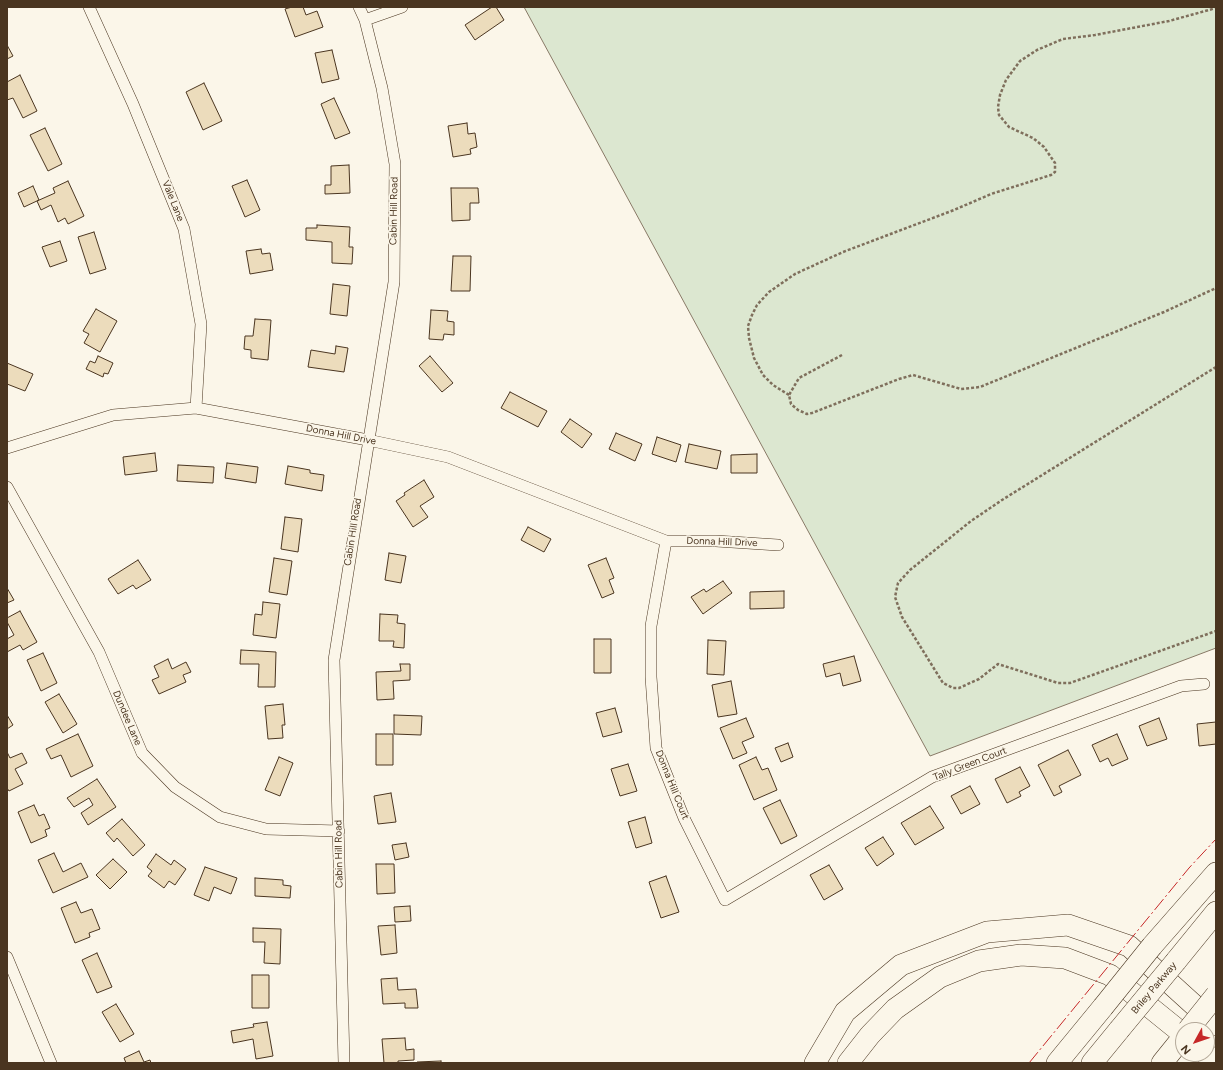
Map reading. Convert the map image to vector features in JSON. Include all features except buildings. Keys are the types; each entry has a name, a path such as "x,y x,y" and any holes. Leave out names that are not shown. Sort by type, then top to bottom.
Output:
{"highway":[{"path":"1057,1063 1152,946 1216,873"},
{"name":"Briley Parkway","path":"1092,1063 1216,912"},
{"path":"815,1063 845,1012 901,964 987,932 1068,925 1128,946 1216,1025"},
{"path":"848,1063 870,1035 895,1009 940,977 980,961 1021,955 1065,958 1110,975 1175,1029"},
{"path":"1194,1022 1216,995"},
{"path":"1163,1062 1175,1046"}],"street":[{"name":"Vale Lane","path":"89,7 132,104 184,229 201,324 196,408"},
{"name":"Cabin Hill Road","path":"344,1063 334,660 394,282 395,164 382,88 365,20 359,7"},
{"path":"365,20 402,7"},
{"name":"Donna Hill Drive","path":"7,448 113,415 196,408 368,440 448,457 666,541 716,541 778,545"},
{"name":"Dundee Lane","path":"7,487 99,652 142,753 175,788 220,816 266,829 339,831"},
{"name":"Donna Hill Court","path":"666,541 651,626 651,670 656,748 684,818 726,900 753,883"},
{"name":"Tally Green Court","path":"753,883 932,777 1181,686 1204,684"},
{"path":"7,957 51,1063"}],"path":[{"path":"1216,8 1164,23 1095,36 1062,39 1037,50 1020,61 1002,88 998,100 999,115 1009,127 1033,138 1044,147 1055,163 1055,172 1051,175 991,194 843,252 795,274 770,292 757,305 748,326 749,338 754,358 763,375 789,395 791,404 794,407 807,414 913,375 961,389 973,389 1129,327 1216,288"},
{"path":"789,395 799,378 842,355"},
{"path":"1216,367 1002,500 971,521 910,570 898,583 895,596 902,617 943,683 954,688 959,688 979,679 998,664 1058,683 1070,683 1216,631"}],"green space":[{"path":"524,7 1216,7 1216,648 930,756"}],"power":[{"path":"1029,1063 1189,868 1216,839"}]}
